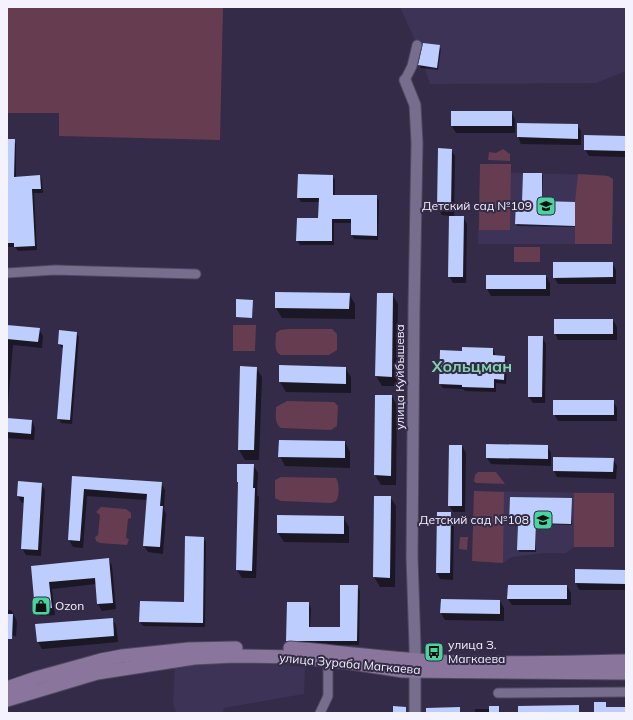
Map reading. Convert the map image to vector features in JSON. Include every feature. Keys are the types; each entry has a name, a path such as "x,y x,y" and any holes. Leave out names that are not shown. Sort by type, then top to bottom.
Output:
{"main road":[{"name":"улица Зураба Магкаева","path":"7,688 36,678 101,660 143,653 216,647 285,648 415,666 626,673"},
{"name":"улица Зураба Магкаева","path":"7,700 97,673 194,658 234,656 295,657 328,660 403,671 415,666 476,662 626,661"}],"street":[{"name":"улица Куйбышева","path":"415,713 415,647 412,557 417,143 415,106 405,80 412,66 417,45"},
{"path":"7,273 55,270 196,274"},
{"path":"320,713 328,696 328,660"},
{"path":"498,693 626,692"}],"shaded area":[{"path":"7,7 223,7 220,140 59,136 59,113 7,113"},
{"path":"400,7 626,7 626,71 596,83 430,84 417,45"},
{"path":"503,149 510,154 510,161 488,160 489,152 496,153"},
{"name":"Детский сад №109","path":"480,164 511,164 511,173 604,175 611,177 613,182 612,244 478,244"},
{"path":"480,164 511,164 510,230 479,230"},
{"path":"578,174 608,176 613,179 612,244 575,244 575,202"},
{"path":"514,247 540,247 540,262 514,262"},
{"path":"233,325 256,325 255,351 233,351"},
{"path":"332,329 337,334 337,350 329,355 281,355 278,353 276,348 276,333 280,330"},
{"path":"287,401 334,402 338,406 337,426 331,430 281,428 276,421 276,407"},
{"path":"478,472 496,472 505,484 476,483 474,481 475,475"},
{"path":"281,477 336,478 339,489 337,499 332,503 281,501 275,498 275,480"},
{"name":"Детский сад №108","path":"474,491 614,493 614,547 574,547 566,553 545,553 512,557 503,563 472,561"},
{"path":"474,491 504,492 503,563 472,561"},
{"path":"574,493 614,493 614,547 574,547"},
{"path":"101,507 126,509 131,513 131,518 128,519 126,538 129,539 127,545 100,543 96,541 95,537 98,535 100,515 96,512"},
{"path":"460,537 468,537 467,550 459,549"},
{"path":"254,662 305,667 304,694 224,708 223,713 176,713 173,703 175,666"}],"building":[{"path":"423,43 440,45 437,68 418,65"},
{"path":"451,111 512,111 512,126 451,126"},
{"path":"517,123 578,124 578,139 517,137"},
{"path":"584,135 626,136 626,151 584,150"},
{"path":"7,139 15,139 14,177 40,175 41,189 32,189 35,246 14,247 14,243 7,243"},
{"path":"438,148 452,149 451,209 437,209"},
{"path":"523,173 542,173 542,201 575,202 575,226 515,224 516,202 522,202"},
{"path":"298,174 333,175 333,195 377,195 377,236 351,235 351,219 332,219 332,241 296,241 297,218 318,218 319,198 297,198"},
{"path":"449,216 464,216 463,277 448,277"},
{"path":"553,262 613,262 613,277 553,278"},
{"path":"486,275 546,275 546,289 486,289"},
{"path":"275,292 350,293 349,309 275,308"},
{"path":"377,293 393,293 392,377 375,376"},
{"path":"236,299 253,300 252,318 236,317"},
{"path":"554,319 613,319 613,334 554,334"},
{"path":"7,325 40,328 38,342 7,339"},
{"path":"59,330 77,332 70,420 57,419 63,345 58,344"},
{"path":"528,336 543,336 542,397 528,397"},
{"path":"462,347 493,348 493,355 505,356 504,380 494,379 494,388 462,387 462,385 439,384 440,350 462,351"},
{"path":"279,365 346,367 346,384 279,382"},
{"path":"240,366 257,367 254,450 238,450"},
{"path":"375,395 392,395 391,476 374,475"},
{"path":"553,400 614,400 614,415 553,415"},
{"path":"7,418 32,420 31,434 7,432"},
{"path":"279,440 345,441 345,458 278,457"},
{"path":"486,444 548,445 548,459 486,458"},
{"path":"449,445 462,445 462,506 448,506"},
{"path":"553,457 614,458 613,472 553,471"},
{"path":"237,464 254,464 253,488 255,488 252,571 236,570"},
{"path":"72,476 162,482 160,506 163,506 160,547 143,546 147,494 84,489 80,541 68,540"},
{"path":"18,481 42,483 38,550 21,549 24,497 17,496"},
{"path":"374,496 391,496 390,578 373,577"},
{"path":"510,497 572,498 571,524 536,523 535,550 517,550 518,525 509,525"},
{"path":"437,512 451,512 450,573 436,573"},
{"path":"277,515 344,516 344,534 277,533"},
{"path":"185,536 204,537 203,623 139,622 140,601 184,602"},
{"path":"109,558 113,603 97,604 95,578 49,582 52,608 35,610 31,566"},
{"path":"575,569 626,570 626,584 575,583"},
{"path":"340,585 358,585 357,641 286,641 287,602 309,602 309,627 340,627"},
{"path":"508,585 567,585 567,599 507,599"},
{"path":"441,599 500,600 500,614 440,613"},
{"path":"7,614 13,614 12,639 7,639"},
{"path":"113,618 114,636 37,642 35,624"},
{"path":"594,702 606,702 606,707 626,707 626,713 594,713"},
{"path":"579,705 579,713 518,713 518,706"},
{"path":"393,706 406,707 406,713 393,713"},
{"path":"489,706 499,706 499,713 489,713"},
{"path":"460,707 460,713 426,713 426,708"}],"place":[{"name":"Детский сад №109","path":"546,206"},
{"name":"Детский сад №108","path":"543,520"},
{"name":"Ozon","path":"41,606"},
{"name":"улица З. Магкаева","path":"434,652"}],"district":[{"name":"Хольцман","path":"472,366"}]}
